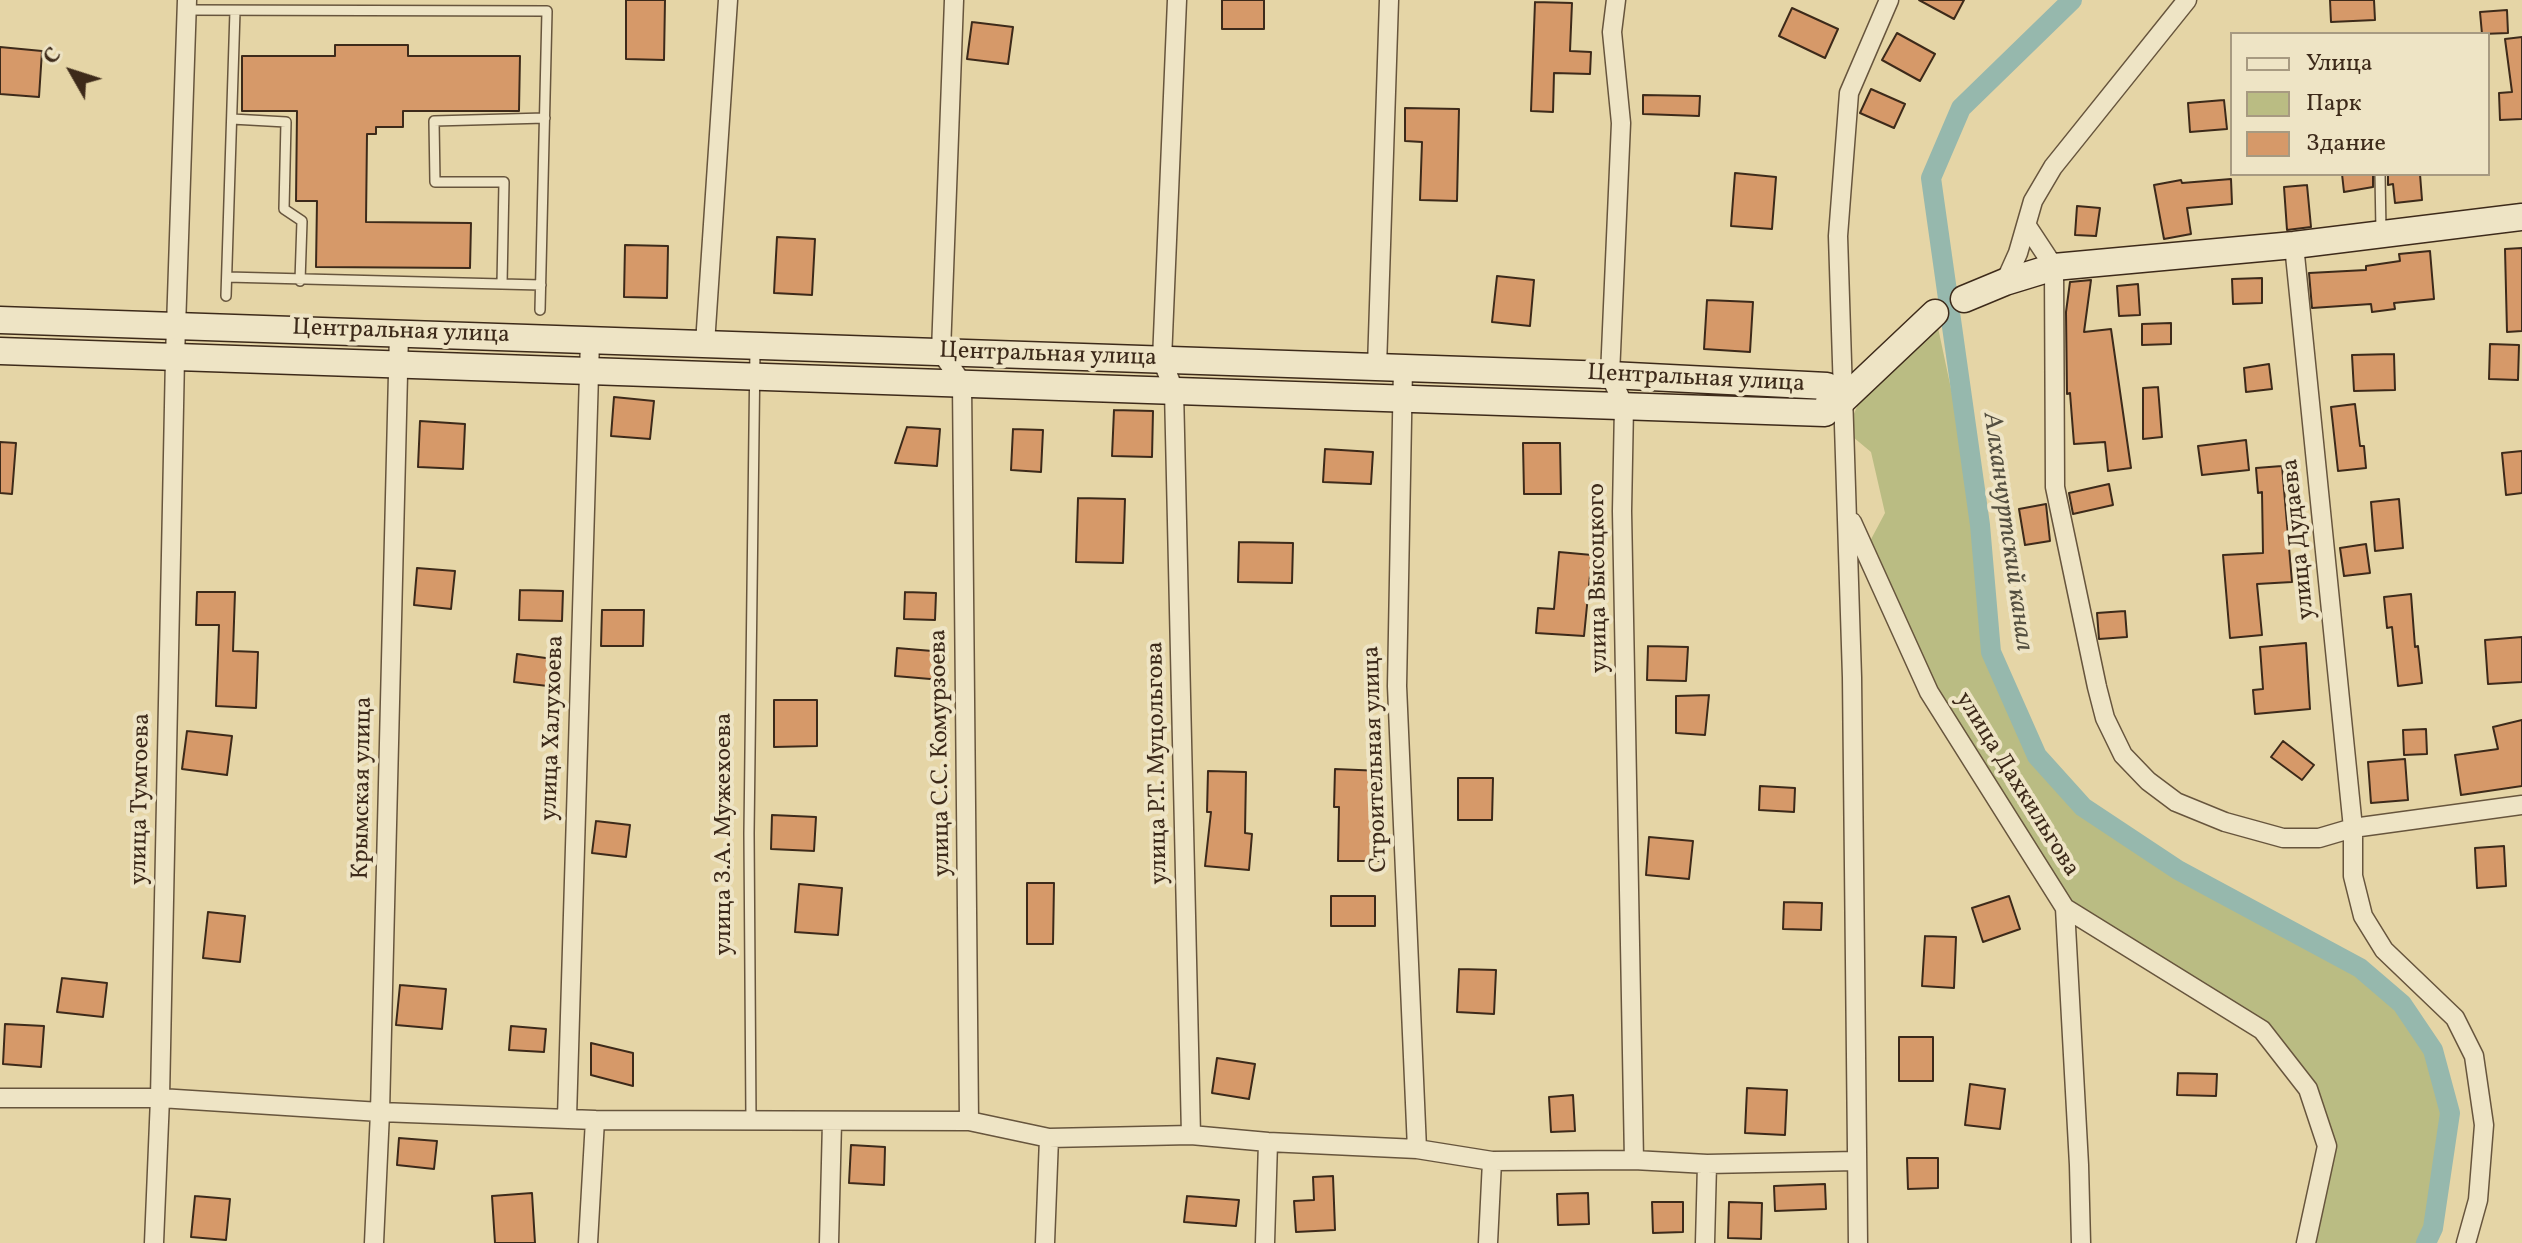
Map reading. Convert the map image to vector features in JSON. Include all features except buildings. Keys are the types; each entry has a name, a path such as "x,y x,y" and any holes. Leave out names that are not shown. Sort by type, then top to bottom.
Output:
{"street":[{"path":"705,344 728,0"},
{"path":"954,0 941,352 962,383"},
{"path":"1174,390 1162,360 1177,0"},
{"name":"Строительная улица","path":"1389,0 1390,367 1403,398 1397,686 1417,1149"},
{"name":"улица Высоцкого","path":"1616,0 1612,32 1621,123 1610,375 1624,406 1623,526 1634,1160"},
{"path":"1858,1243 1848,513 1836,400 1838,236 1849,93 1889,0"},
{"path":"2005,282 2018,253 2033,201 2053,167 2187,0"},
{"name":"улица Тумгоева","path":"154,1243 160,1098 175,357 187,5"},
{"path":"1964,299 2054,267 2294,245 2522,217"},
{"path":"2027,226 2054,267 2055,487 2097,687 2105,718 2123,755 2148,781 2176,802 2225,822 2283,838 2319,838 2353,828 2522,805"},
{"name":"улица Дудаева","path":"2294,245 2353,828 2353,876 2363,916 2384,950 2455,1018 2474,1056 2484,1125 2478,1200 2466,1243"},
{"path":"1836,400 1935,313"},
{"name":"Центральная улица","path":"0,320 1610,375 1827,386 1836,400 1825,413 0,351"},
{"name":"Крымская улица","path":"374,1243 380,1112 399,333"},
{"name":"улица Халухоева","path":"567,1117 590,340"},
{"name":"улица С.С. Комурзоева","path":"962,383 969,1121"},
{"name":"улица Р.Т. Муцольгова","path":"1174,390 1191,1135"},
{"name":"улица Дахкильгова","path":"1848,513 1929,692 2065,908 2081,1243"},
{"path":"2065,908 2262,1030 2308,1089 2327,1146 2306,1243"},
{"path":"0,1098 160,1098 380,1112 595,1120 969,1121 1049,1138 1191,1135 1417,1149 1492,1161 1634,1160 1707,1164 1856,1161"},
{"path":"588,1243 595,1120"},
{"path":"829,1243 832,1122"},
{"path":"1045,1243 1049,1138"},
{"path":"1265,1243 1268,1142"},
{"path":"1488,1243 1492,1161"},
{"path":"1705,1243 1707,1164"}],"lane":[{"path":"187,5 235,11 547,11 540,310"},
{"path":"226,296 235,11"},
{"path":"502,284 504,182 435,182 434,121 545,118"},
{"path":"232,119 286,122 284,209 302,221 300,281"},
{"path":"2380,176 2381,234"},
{"path":"227,277 541,285"},
{"name":"улица З.А. Мужехоева","path":"751,1120 749,833 755,346"}],"green space":[{"path":"1937,323 1980,525 1991,652 2037,756 2083,807 2178,870 2360,968 2402,1004 2433,1050 2450,1113 2433,1228 2426,1243 2306,1243 2327,1146 2308,1089 2262,1030 2065,908 1929,692 1869,543 1885,513 1871,452 1853,437 1853,416 1863,393"}],"waterway":[{"name":"Алханчуртский канал","path":"2072,0 1961,108 1931,178 1980,525 1991,652 2037,756 2083,807 2178,870 2360,968 2402,1004 2433,1050 2450,1113 2433,1228 2426,1243"}]}
